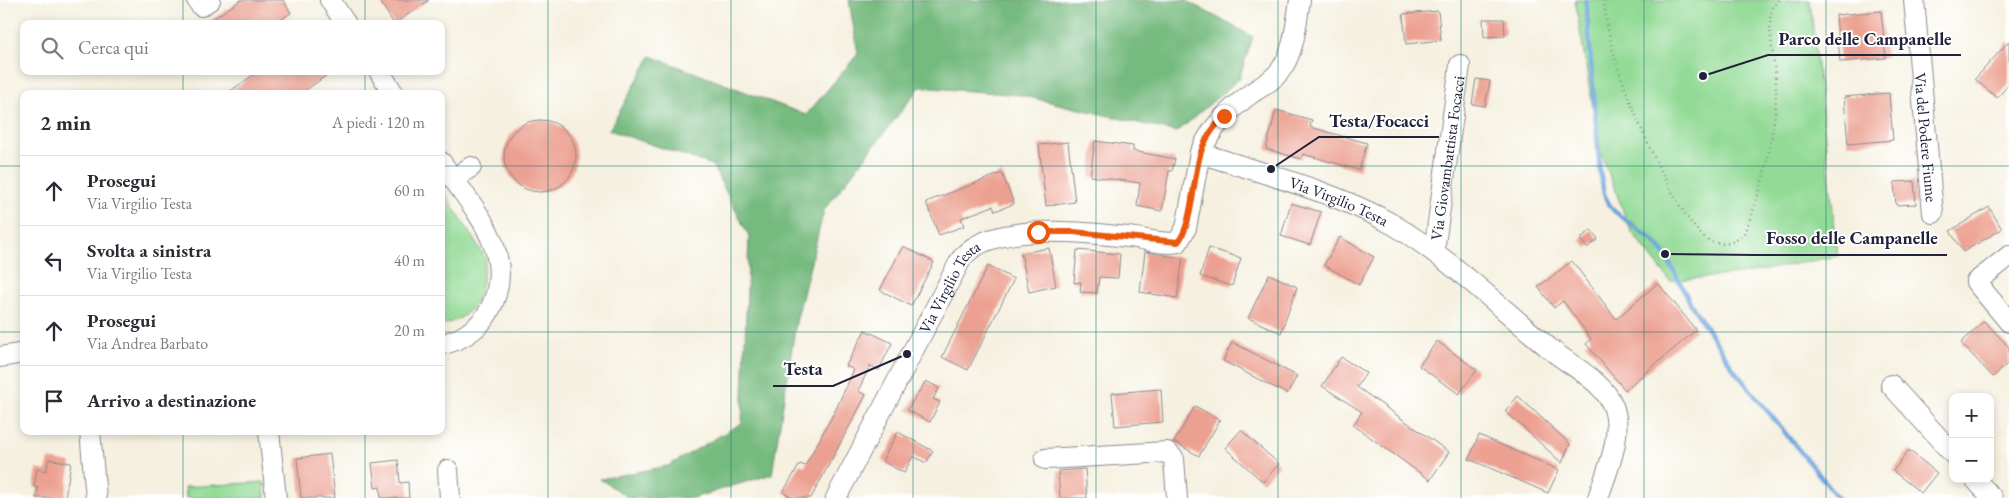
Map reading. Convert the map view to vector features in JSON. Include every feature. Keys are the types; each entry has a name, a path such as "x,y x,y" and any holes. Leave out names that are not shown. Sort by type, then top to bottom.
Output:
{"street":[{"path":"197,0 201,6 210,0"},
{"path":"330,0 343,20"},
{"path":"1200,153 1210,132 1224,116 1274,78 1284,65 1291,48 1300,0"},
{"name":"Via del Podere Fiume","path":"1914,0 1932,213"},
{"name":"Via Giovambattista Focacci","path":"1434,251 1460,65"},
{"name":"Via Virgilio Testa","path":"836,498 960,261 971,248 995,239 1051,230 1178,242 1186,228 1200,153 1327,195 1391,224 1434,251 1550,349 1594,381 1613,405 1616,421 1616,438 1598,498"},
{"path":"445,167 478,215 497,250 499,280 496,297 480,323 464,336 445,343"},
{"path":"453,178 471,168"},
{"path":"2009,256 1976,282 2009,322"},
{"path":"0,357 20,354"},
{"path":"1891,385 1949,450"},
{"path":"90,435 96,498"},
{"path":"269,435 276,498"},
{"path":"1045,459 1167,452 1174,458 1177,498"},
{"path":"448,470 450,498"},
{"path":"1979,483 1992,498"}],"path":[{"path":"1604,0 1605,18 1617,64 1649,148 1695,227 1710,242 1723,244 1738,240 1744,233 1765,164 1774,121 1776,92 1770,19 1772,8 1779,0"}],"green space":[{"path":"849,0 1185,0 1253,37 1239,79 1177,132 1020,95 920,87 824,210 796,322 772,474 693,498 629,498 600,479 668,466 742,423 749,236 712,165 609,130 651,56 806,115 858,54"},
{"path":"1575,0 1810,0 1838,256 1748,273 1670,281 1631,231 1600,151"},
{"path":"445,193 486,259 476,301 463,316 445,324"},
{"path":"264,482 265,498 186,498 185,487"}],"building":[{"path":"241,0 283,0 291,13 280,20 211,20"},
{"path":"379,0 429,0 400,20 392,20"},
{"path":"1438,11 1441,40 1406,44 1403,14"},
{"path":"1881,11 1886,58 1840,62 1836,15"},
{"path":"1483,19 1504,19 1505,36 1484,37"},
{"path":"2009,41 2009,84 1997,98 1975,79"},
{"path":"253,75 327,75 306,90 232,90"},
{"path":"1476,79 1490,81 1485,106 1472,104"},
{"path":"1889,93 1893,140 1848,144 1844,97"},
{"path":"1276,110 1312,120 1310,127 1367,143 1359,170 1303,154 1301,159 1266,149"},
{"path":"547,120 566,130 574,142 576,156 574,170 566,182 554,190 533,192 514,182 506,170 504,149 514,130 526,122"},
{"path":"1095,141 1133,146 1133,151 1175,159 1172,171 1169,171 1162,211 1137,206 1140,183 1090,176"},
{"path":"1068,142 1075,202 1046,206 1039,145"},
{"path":"1002,173 1014,204 995,211 993,206 961,218 964,226 939,235 926,202"},
{"path":"1914,181 1916,204 1896,205 1894,182"},
{"path":"1291,203 1321,212 1310,245 1281,236"},
{"path":"1989,207 2002,229 1963,252 1950,231"},
{"path":"1591,230 1598,239 1587,248 1580,239"},
{"path":"1340,237 1374,257 1359,285 1324,265"},
{"path":"903,246 934,262 911,306 880,290"},
{"path":"1049,248 1056,286 1029,292 1021,253"},
{"path":"1209,248 1241,258 1232,286 1200,276"},
{"path":"1077,250 1120,254 1118,278 1099,277 1097,293 1080,292 1081,282 1074,283"},
{"path":"1145,252 1183,258 1177,298 1140,292"},
{"path":"1572,261 1616,319 1658,283 1696,330 1625,390 1586,344 1591,339 1563,301 1554,308 1538,287"},
{"path":"988,266 1014,279 968,370 942,357"},
{"path":"1269,274 1297,287 1281,333 1248,318"},
{"path":"1984,321 2009,347 2009,362 1993,377 1961,343"},
{"path":"865,330 892,343 879,370 870,366 858,391 866,395 811,498 792,498 783,492 800,464 805,466 835,411 854,370 846,366"},
{"path":"1437,341 1477,370 1459,394 1419,366"},
{"path":"1232,342 1297,376 1287,394 1223,361"},
{"path":"1341,357 1366,373 1357,387 1449,452 1430,480 1353,425 1362,412 1322,386"},
{"path":"926,381 939,388 933,399 940,402 930,422 907,410"},
{"path":"1161,389 1163,422 1115,426 1112,393"},
{"path":"1518,396 1570,444 1562,463 1505,411"},
{"path":"1195,406 1220,420 1199,456 1174,442"},
{"path":"1241,430 1279,464 1263,482 1225,448"},
{"path":"898,432 933,451 926,463 913,456 904,473 882,461"},
{"path":"1479,435 1559,470 1548,493 1469,459"},
{"path":"1909,450 1937,473 1921,493 1893,471"},
{"path":"330,454 335,498 301,498 297,458"},
{"path":"49,459 71,463 65,498 36,498 38,488 34,487 37,469 46,471"},
{"path":"398,460 400,483 408,482 409,498 381,498 380,487 375,488 372,463"},
{"path":"1085,469 1087,498 1060,498 1058,471"}],"waterway":[{"path":"1586,0 1600,171 1604,194 1609,204 1614,211 1654,241 1665,254 1692,306 1735,371 1838,498"}],"place":[{"name":"Parco delle Campanelle","path":"1703,76"},
{"name":"Testa/Focacci","path":"1271,169"},
{"name":"Fosso delle Campanelle","path":"1665,254"},
{"name":"Testa","path":"907,354"}],"route":[{"path":"1038,232 1051,230 1172,243 1178,242 1186,228 1200,153 1210,132 1224,116"}]}
